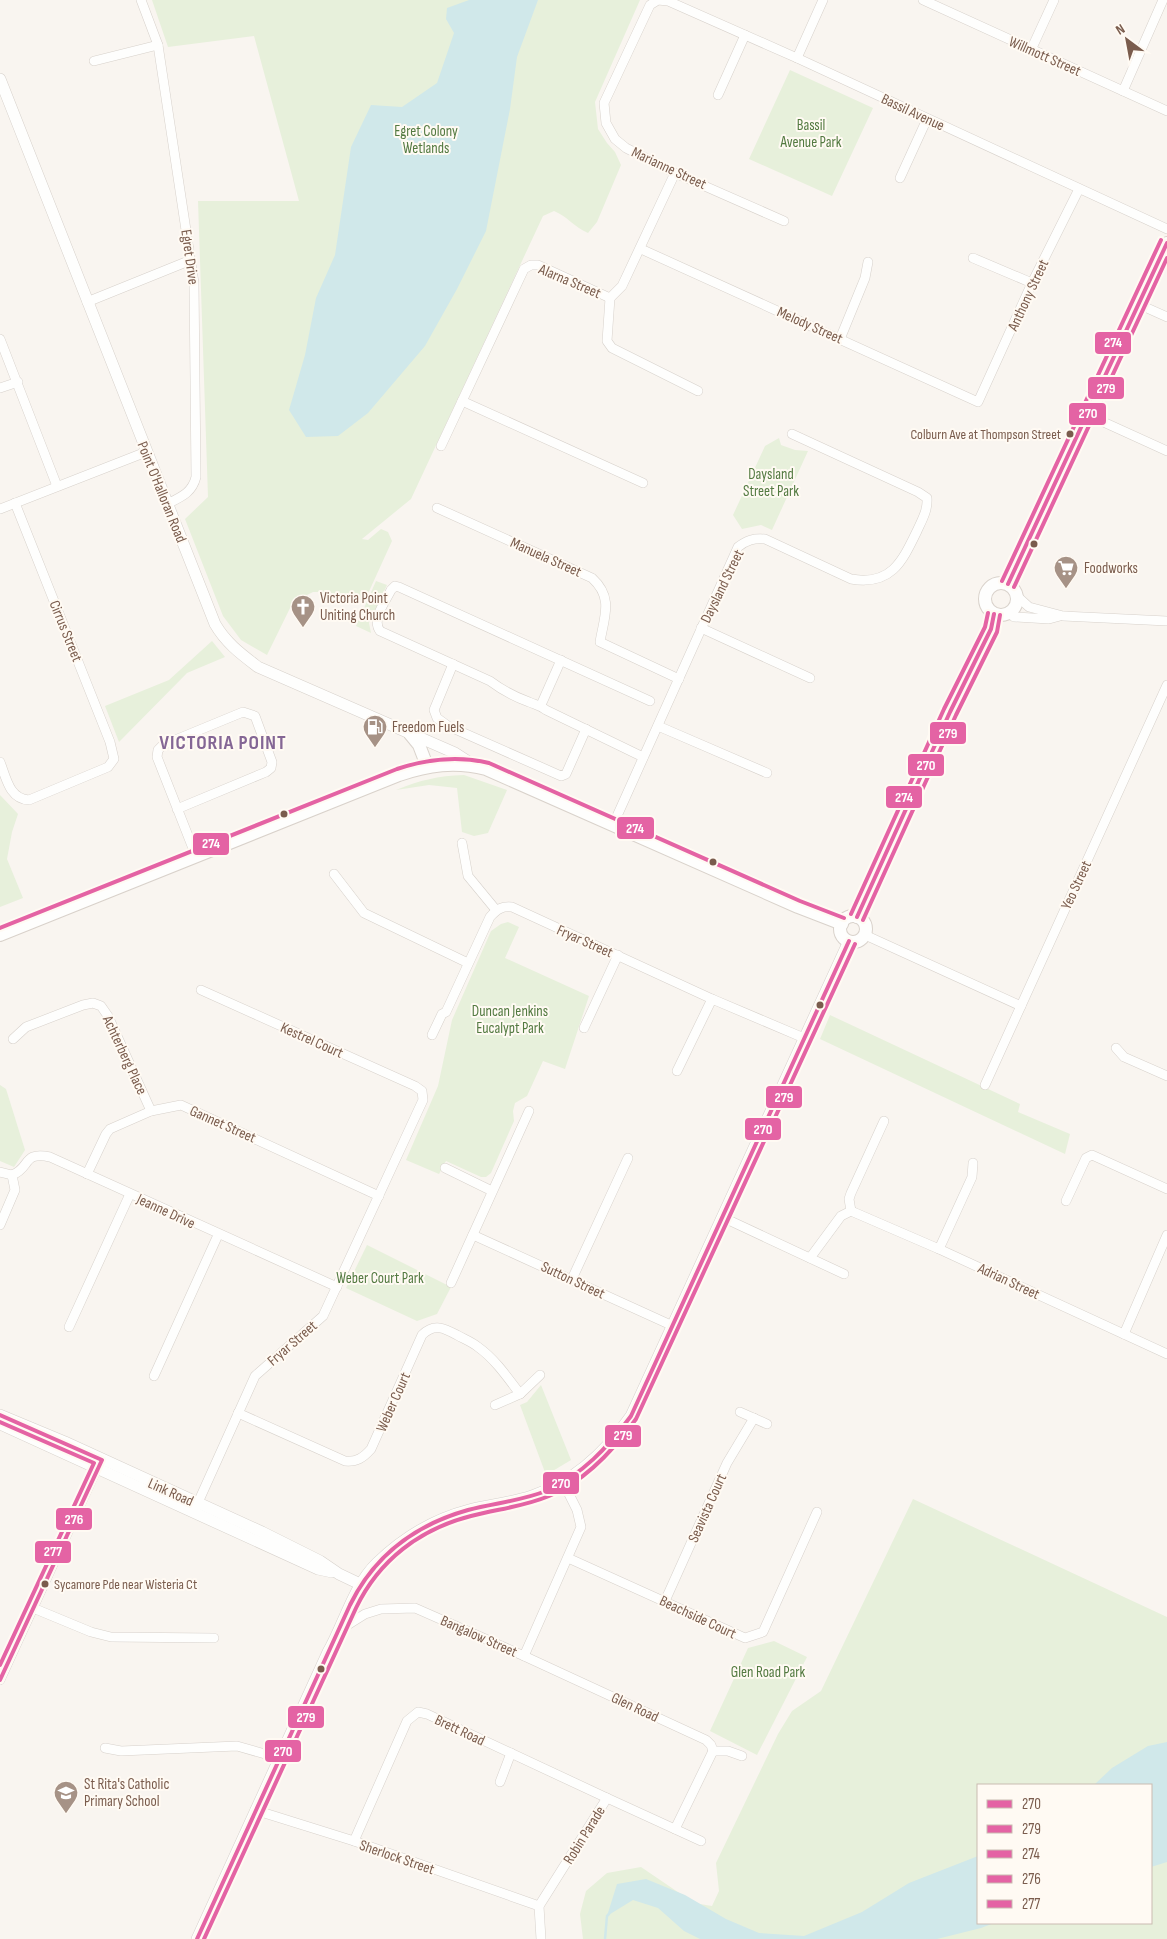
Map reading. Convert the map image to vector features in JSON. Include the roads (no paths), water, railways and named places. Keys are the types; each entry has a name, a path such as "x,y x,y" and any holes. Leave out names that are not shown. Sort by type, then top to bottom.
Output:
{"main road":[{"path":"1008,584 1167,243"},
{"path":"998,583 1008,584 1014,588 1018,597 1015,608 1010,613 1003,615 994,614 985,602 986,592 998,583"},
{"path":"857,917 950,712 991,629 994,614"},
{"path":"410,734 419,745 427,766"},
{"path":"0,935 399,775 427,766 447,764 475,766 486,769 798,907 842,924"},
{"path":"857,917 865,924 865,935 856,942 849,941 841,932 842,924 846,918 857,917"}],"street":[{"name":"Egret Drive","path":"141,0 158,45 194,283 196,477 193,486 187,494 167,504"},
{"name":"Bassil Avenue","path":"658,0 668,1 797,58 1167,230"},
{"name":"Marianne Street","path":"658,0 650,5 604,103 606,122 615,139 626,148 675,173 784,220"},
{"path":"797,58 823,0"},
{"name":"Willmott Street","path":"923,0 1167,111"},
{"path":"1032,50 1054,0"},
{"path":"1124,91 1163,0"},
{"path":"718,95 745,35"},
{"path":"94,61 158,45"},
{"name":"Point O'Halloran Road","path":"0,79 146,452 215,624 223,638 258,666 455,753 475,766"},
{"path":"900,178 927,119"},
{"name":"Alarna Street","path":"441,446 524,269 531,265 538,265 610,298 622,286 675,173"},
{"name":"Anthony Street","path":"978,402 1032,283 1079,189"},
{"name":"Melody Street","path":"641,249 978,402"},
{"path":"973,258 1032,283"},
{"path":"87,302 191,260"},
{"path":"840,339 865,278 868,262"},
{"path":"610,298 607,341 612,348 698,390"},
{"path":"1138,304 1167,317"},
{"path":"0,339 58,486"},
{"path":"0,388 18,382"},
{"path":"462,401 643,483"},
{"path":"1088,415 1167,451"},
{"name":"Daysland Street","path":"613,825 738,547 746,540 764,539 851,579 875,580 888,574 904,558 928,506 927,498 918,492 792,434"},
{"path":"0,509 146,452"},
{"name":"Cirrus Street","path":"0,762 12,792 21,799 29,800 108,767 114,759 113,749 15,503"},
{"name":"Manuela Street","path":"437,508 592,578 605,593 607,603 600,642 679,679"},
{"path":"643,757 614,745 546,710 540,705 530,703 453,664 380,631 376,626 376,620 395,586 650,700"},
{"path":"1018,597 1029,607 1063,616 1167,621"},
{"path":"1010,613 1014,617 1050,619 1063,616"},
{"path":"701,628 810,678"},
{"path":"540,705 561,660"},
{"path":"453,664 434,710 437,718 448,726 560,776 566,774 586,729"},
{"name":"Yeo Street","path":"985,1085 1167,685"},
{"path":"177,809 272,768 272,762 255,716 243,712 163,744 158,750 156,757 177,809 196,856"},
{"path":"658,726 767,773"},
{"path":"432,1035 442,1014 446,1012 490,916 496,910 468,876 462,843"},
{"path":"334,874 364,913 468,963"},
{"name":"Fryar Street","path":"496,910 505,906 512,907 712,999 804,1038"},
{"path":"865,935 1020,1006"},
{"path":"196,1939 278,1759 341,1629 360,1584 397,1545 423,1528 468,1510 532,1496 563,1482 587,1466 619,1433 642,1396 849,941"},
{"path":"584,1028 618,955"},
{"name":"Kestrel Court","path":"201,990 422,1091"},
{"path":"677,1071 712,999"},
{"name":"Achterberg Place","path":"14,1039 26,1027 83,1005 93,1003 102,1006 151,1111"},
{"path":"1116,1048 1124,1057 1167,1076"},
{"name":"Fryar Street","path":"195,1508 256,1376 323,1316 423,1100 422,1091"},
{"name":"Gannet Street","path":"88,1174 110,1129 151,1111 181,1106 379,1196"},
{"path":"451,1283 529,1111"},
{"path":"810,1258 841,1216 850,1211 849,1199 851,1193 884,1121"},
{"path":"1066,1201 1087,1157 1092,1155 1167,1189"},
{"name":"Jeanne Drive","path":"12,1175 22,1170 27,1161 33,1156 50,1157 218,1235 337,1287"},
{"path":"572,1278 628,1158"},
{"path":"939,1249 972,1178 974,1163"},
{"path":"445,1168 492,1190"},
{"path":"0,1172 12,1175 14,1190 0,1225"},
{"path":"69,1327 130,1194"},
{"name":"Adrian Street","path":"850,1211 939,1249 1167,1354"},
{"path":"722,1217 844,1274"},
{"path":"154,1376 218,1235"},
{"name":"Sutton Street","path":"473,1235 572,1278 673,1326"},
{"path":"1124,1334 1167,1235"},
{"name":"Weber Court","path":"238,1413 345,1461 355,1462 371,1449 422,1335 428,1329 436,1327 444,1329 477,1346 520,1394"},
{"path":"495,1405 520,1394 540,1375"},
{"path":"740,1412 767,1424"},
{"name":"Link Road","path":"0,1415 99,1465"},
{"name":"Seavista Court","path":"665,1601 727,1463 754,1418"},
{"name":"Link Road","path":"0,1424 320,1560 339,1574 360,1584"},
{"path":"0,1680 99,1465"},
{"name":"Bangalow Street","path":"341,1629 365,1614 381,1609 415,1608 524,1656 581,1527 577,1510 563,1482"},
{"name":"Beachside Court","path":"568,1558 745,1638 763,1632 817,1512"},
{"path":"33,1608 91,1632 111,1637 214,1638"},
{"name":"Glen Road","path":"524,1656 706,1740 711,1745 713,1751"},
{"name":"Brett Road","path":"354,1841 407,1721 418,1712 427,1714 607,1798"},
{"path":"105,1748 121,1751 237,1746 278,1759"},
{"path":"675,1829 713,1751 728,1751 742,1756"},
{"path":"500,1782 511,1754"},
{"name":"Robin Parade","path":"538,1906 607,1798 701,1841"},
{"name":"Sherlock Street","path":"255,1810 354,1841 538,1906"},
{"path":"538,1906 541,1939"}],"water":[{"path":"469,0 538,0 517,57 510,109 486,231 457,289 425,346 368,413 338,436 306,437 289,410 305,355 316,298 335,255 351,147 371,105 402,107 437,83 454,33 446,19 447,8"},
{"path":"1167,1742 1167,1862 1152,1867 1152,1784 1095,1784 1112,1768 1148,1746"},
{"path":"977,1856 977,1924 991,1924 937,1939 700,1939 684,1931 658,1908 633,1900 607,1916 617,1884 646,1879 685,1895 726,1919 759,1933 804,1936 862,1912 909,1883"}],"waterway":[{"path":"605,1939 607,1916 609,1914"}],"place":[{"name":"Colburn Ave at Thompson Street","path":"1070,434"},
{"name":"Foodworks","path":"1066,589"},
{"name":"Victoria Point Uniting Church","path":"303,628"},
{"name":"Freedom Fuels","path":"375,748"},
{"name":"Sycamore Pde near Wisteria Ct","path":"45,1584"},
{"name":"St Rita's Catholic Primary School","path":"66,1814"}],"district":[{"name":"VICTORIA POINT","path":"223,742"}],"park label":[{"name":"Bassil Avenue Park","path":"811,134"},
{"name":"Egret Colony Wetlands","path":"426,140"},
{"name":"Daysland Street Park","path":"771,482"},
{"name":"Duncan Jenkins Eucalypt Park","path":"510,1020"},
{"name":"Weber Court Park","path":"380,1278"},
{"name":"Glen Road Park","path":"768,1672"}]}
